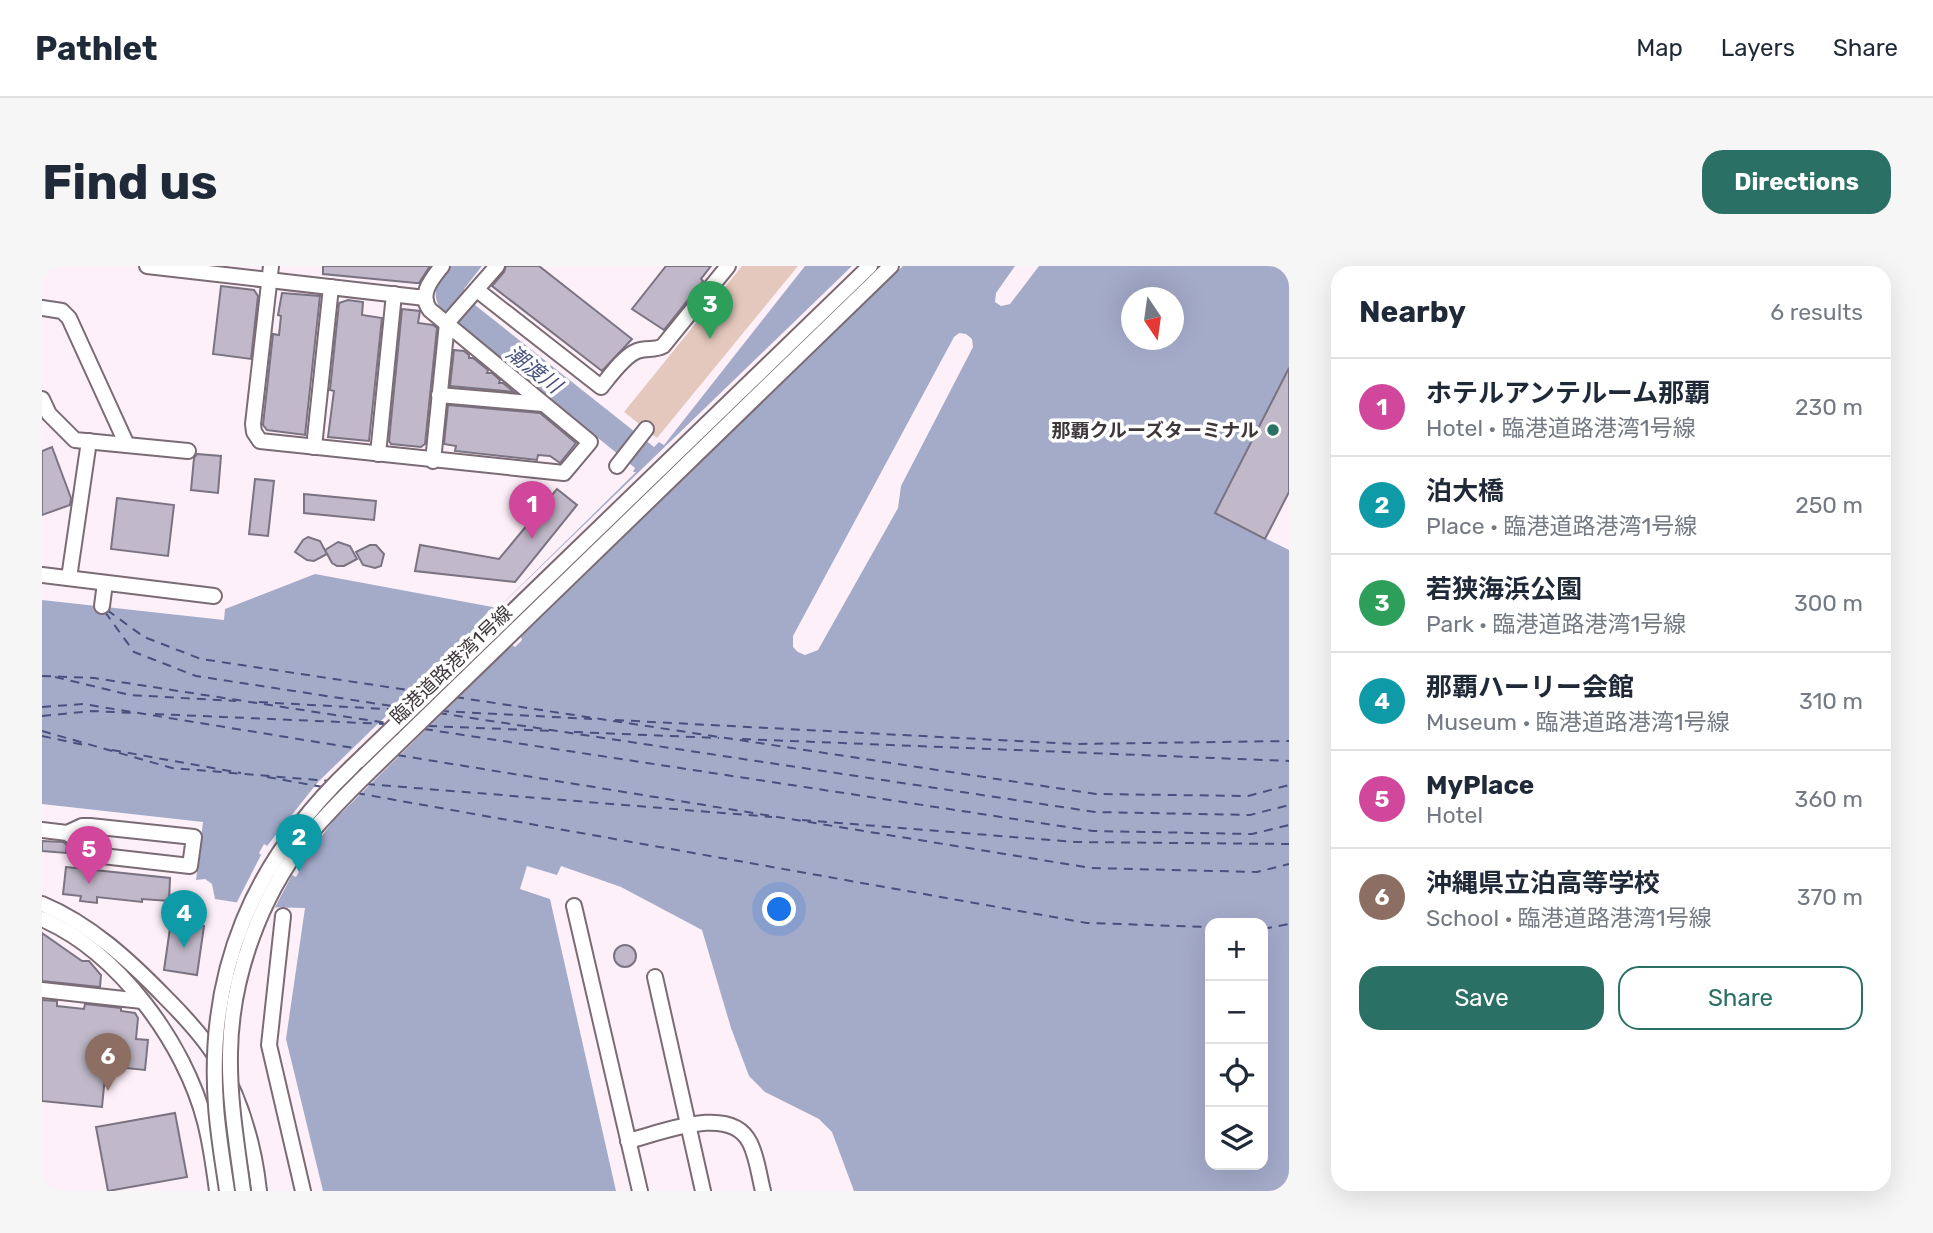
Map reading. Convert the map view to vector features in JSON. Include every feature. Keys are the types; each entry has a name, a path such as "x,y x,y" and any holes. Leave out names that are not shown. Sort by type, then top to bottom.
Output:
{"street":[{"path":"433,461 450,321 497,266"},
{"path":"474,294 601,387 634,352 645,349 656,351 663,346 728,266"},
{"name":"臨港道路港湾1号線","path":"227,1191 216,1097 215,1042 222,988 234,943 251,899 294,830 340,778 870,266"},
{"name":"臨港道路港湾1号線","path":"243,1191 230,1082 233,1014 249,947 288,865 327,814 368,773 891,266"},
{"path":"156,267 270,273 331,287 425,298"},
{"path":"270,273 254,432 260,441 564,473 590,442 450,321 430,310 425,298 426,289 439,267"},
{"path":"314,447 331,287"},
{"path":"378,454 394,294"},
{"path":"42,308 62,311 69,318 127,445"},
{"path":"439,395 543,404"},
{"path":"42,399 45,415 75,440 188,452"},
{"path":"617,466 646,429"},
{"path":"69,578 89,441"},
{"path":"42,575 214,596"},
{"path":"102,606 105,583"},
{"path":"42,830 67,833 77,840 76,853 190,866 194,837 90,826 82,826 67,833"},
{"path":"42,904 80,923 108,944 138,970 203,1039 220,1066 242,1113 253,1147 259,1191"},
{"path":"574,906 640,1191"},
{"path":"283,916 269,1045 303,1191"},
{"path":"42,919 86,945 112,967 142,1001 167,1037 205,1120 218,1191"},
{"path":"655,977 703,1191"},
{"path":"42,990 142,1001"},
{"path":"628,1141 713,1121 725,1122 745,1134 754,1151 763,1191"}],"shaded area":[{"path":"742,266 798,266 657,438 624,412"}],"water":[{"name":"潮渡川","path":"451,266 482,266 464,289 465,297 654,447 659,442 664,445 805,266 1289,266 1289,368 1215,513 1289,550 1289,1191 854,1191 832,1132 819,1119 765,1092 749,1076 731,1028 702,930 621,887 561,866 557,875 527,866 520,889 550,899 616,1191 323,1191 286,1039 305,908 265,907 215,899 212,884 205,879 196,880 203,822 42,804 42,600 224,620 225,609 315,574 498,608 636,472 633,472 635,468 442,311 436,298 439,282"}],"pier":[{"path":"852,266 903,266 521,637 522,640 515,647 512,645 333,821 299,866 301,868 296,877 292,875 273,911 235,906 264,844 267,846 318,782 487,618 485,615 492,608 495,611"},
{"path":"1015,266 1039,266 1010,304 1001,306 995,302 996,293"},
{"path":"959,333 972,339 973,347 901,486 898,508 818,650 805,655 798,652 793,647 793,636 954,337"}],"building":[{"path":"323,266 430,266 419,283 416,283 323,274"},
{"path":"506,266 539,266 632,339 602,371 492,286"},
{"path":"666,266 711,266 701,279 703,281 664,330 632,309"},
{"path":"221,286 254,290 258,296 251,359 213,354"},
{"path":"282,293 320,296 305,435 267,430 263,425 273,334 279,335 281,316 278,315"},
{"path":"348,300 363,302 362,315 382,318 369,441 328,437 334,391 330,390 339,303"},
{"path":"402,309 420,311 418,323 437,328 425,444 421,447 391,444 389,441"},
{"path":"454,350 464,351 469,358 473,358 488,370 487,373 492,373 500,380 499,383 514,392 450,386"},
{"name":"那覇クルーズターミナル","path":"1289,368 1289,492 1265,539 1215,513"},
{"path":"448,405 540,413 576,443 560,463 550,456 538,455 537,460 455,451 456,446 444,444"},
{"path":"52,447 71,498 70,505 42,515 42,451"},
{"path":"197,454 221,456 218,493 191,490 194,458"},
{"path":"255,479 274,481 268,536 249,534"},
{"path":"557,489 577,505 515,582 415,571 420,545 499,559"},
{"path":"304,494 376,501 374,520 304,513"},
{"path":"117,498 174,505 168,556 111,549"},
{"path":"308,537 320,541 327,554 314,561 295,552"},
{"path":"338,542 350,546 357,559 344,566 332,563 325,550"},
{"path":"376,545 384,554 381,566 375,568 363,565 356,552"},
{"path":"42,841 63,842 67,845 66,853 42,851"},
{"path":"66,867 170,878 169,901 142,899 142,902 97,897 97,903 80,901 81,896 63,894"},
{"path":"171,921 204,926 197,975 164,970"},
{"path":"42,933 82,961 89,961 101,975 100,987 42,981"},
{"path":"625,945 633,948 636,956 633,964 625,967 617,964 614,956 617,948"},
{"path":"42,1000 57,1001 57,1006 84,1009 85,1004 121,1008 121,1011 135,1013 138,1018 136,1039 148,1040 145,1070 106,1066 102,1107 42,1101"},
{"path":"175,1113 187,1177 108,1191 96,1127"}],"ferry route":[{"path":"107,610 144,637 201,659 421,692"},
{"path":"105,612 134,652 196,676 405,708"},
{"path":"42,676 94,678 387,723"},
{"path":"55,677 130,695 236,701"},
{"path":"455,697 1096,794 1248,796 1289,785"},
{"path":"259,702 403,710"},
{"path":"42,707 83,704 360,749"},
{"path":"42,716 92,711 135,713"},
{"path":"440,711 592,719"},
{"path":"438,713 1095,812 1250,815 1289,805"},
{"path":"155,714 387,724"},
{"path":"615,720 1075,744 1289,741"},
{"path":"428,726 555,731"},
{"path":"424,729 1093,831 1252,834 1289,825"},
{"path":"42,731 172,768 329,781"},
{"path":"574,732 719,738"},
{"path":"42,736 89,746"},
{"path":"742,739 1289,761"},
{"path":"112,750 241,773"},
{"path":"397,755 1091,868 1257,872 1289,864"},
{"path":"267,777 323,787"},
{"path":"366,784 772,817"},
{"path":"356,793 1087,923 1205,927"},
{"path":"802,820 1075,842 1289,844"},
{"path":"1268,928 1289,924"}],"place":[{"name":"若狭海浜公園","path":"710,339"},
{"name":"那覇クルーズターミナル","path":"1273,430"},
{"name":"ホテルアンテルーム那覇","path":"532,539"},
{"name":"泊大橋","path":"299,872"},
{"name":"MyPlace","path":"89,884"},
{"name":"那覇ハーリー会館","path":"184,948"},
{"name":"沖縄県立泊高等学校","path":"108,1091"}]}
